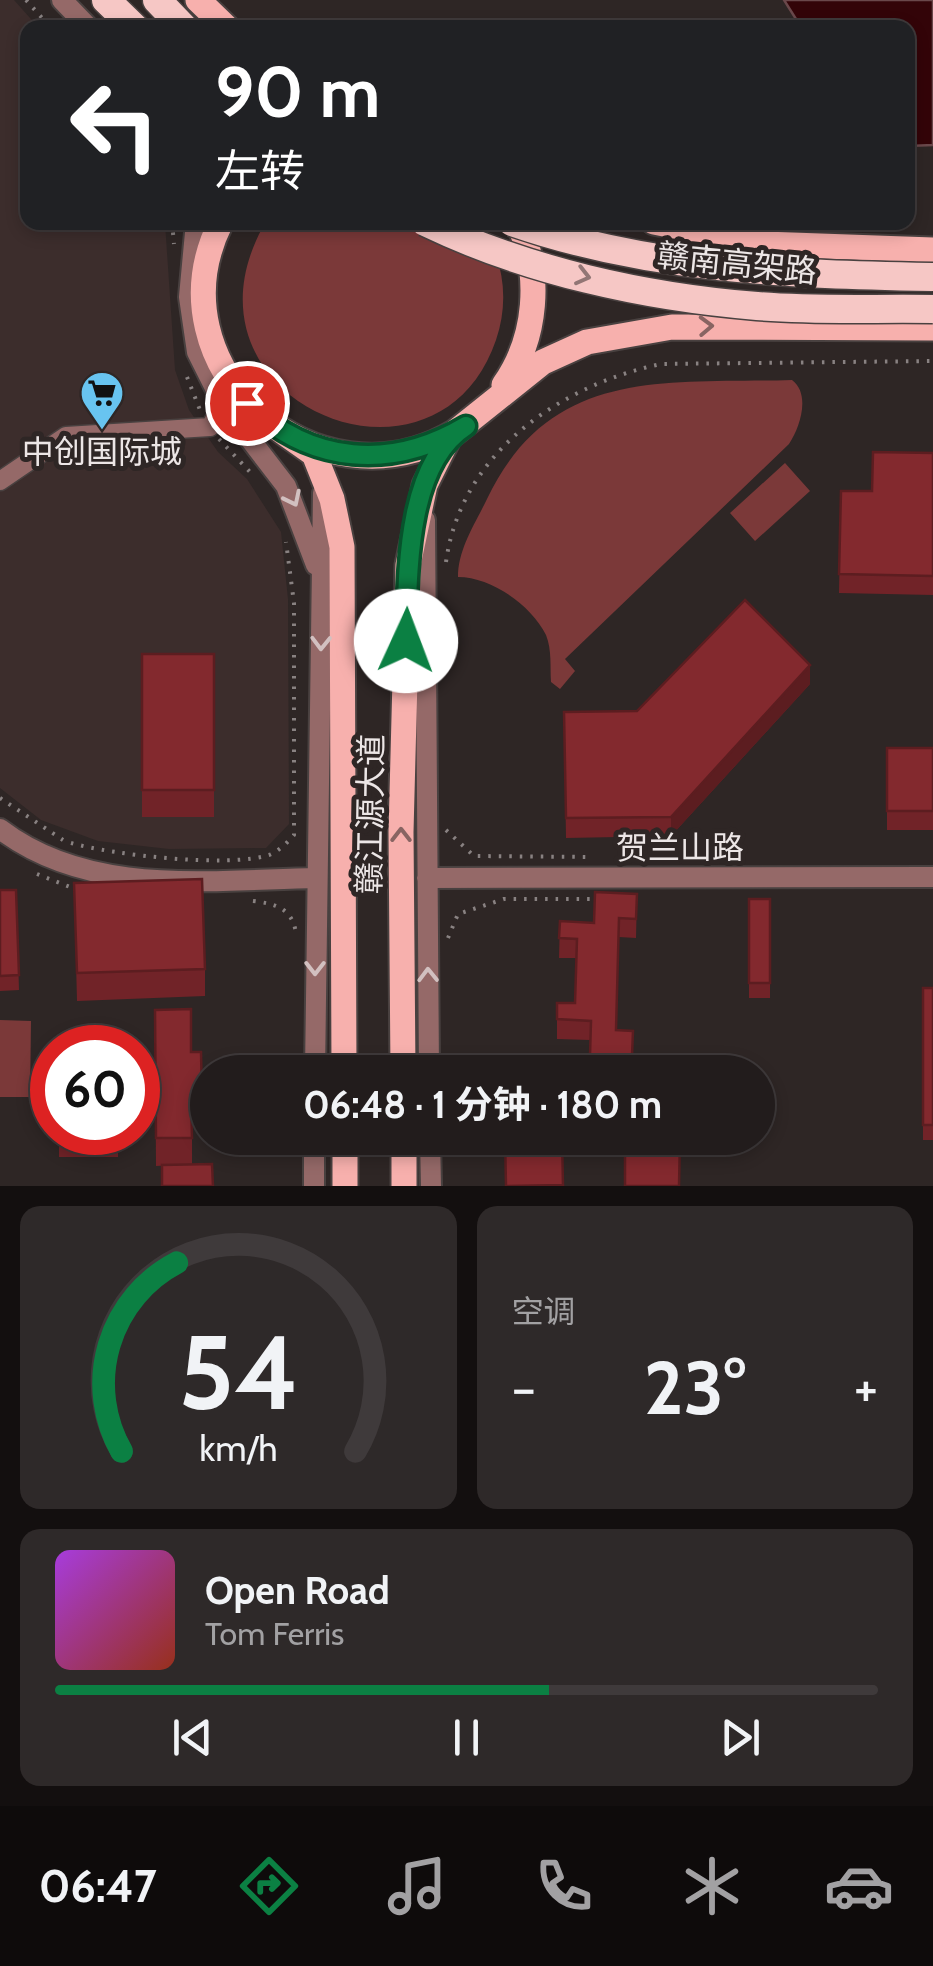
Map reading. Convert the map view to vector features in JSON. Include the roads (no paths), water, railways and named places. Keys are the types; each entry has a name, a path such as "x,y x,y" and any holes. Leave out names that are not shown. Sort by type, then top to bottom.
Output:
{"highway":[{"path":"108,0 127,20"},
{"path":"157,0 176,20"},
{"name":"赣南高架路","path":"444,230 505,255 653,292 758,306 933,309"},
{"name":"赣南高架路","path":"542,230 628,255 704,268 771,274 933,277"}],"main road":[{"path":"98,0 115,20"},
{"path":"198,0 219,20"},
{"path":"216,230 207,263 208,327 228,395 317,449 379,457 439,442 466,426"},
{"path":"490,404 522,354 530,325 532,265 518,230"},
{"path":"694,230 764,244 933,250"},
{"path":"490,404 560,351 647,330 721,325 933,328"},
{"name":"赣江源大道","path":"403,1055 401,832 408,565 425,486 449,437 490,404"},
{"name":"赣江源大道","path":"269,423 314,454 338,522 344,571 344,1055"},
{"path":"345,1155 345,1186"},
{"path":"404,1155 404,1186"}],"street":[{"path":"62,0 81,20"},
{"path":"195,230 189,273 192,325 207,378 228,395 286,486 302,519 322,588"},
{"path":"0,481 66,436 210,427 228,395"},
{"path":"315,1055 324,476"},
{"path":"425,486 429,1055"},
{"path":"0,829 74,870 164,880 316,878"},
{"name":"贺兰山路","path":"427,878 933,877"},
{"path":"314,1155 314,1186"},
{"path":"430,1155 430,1186"}],"place":[{"name":"中创国际城","path":"102,431"}]}
